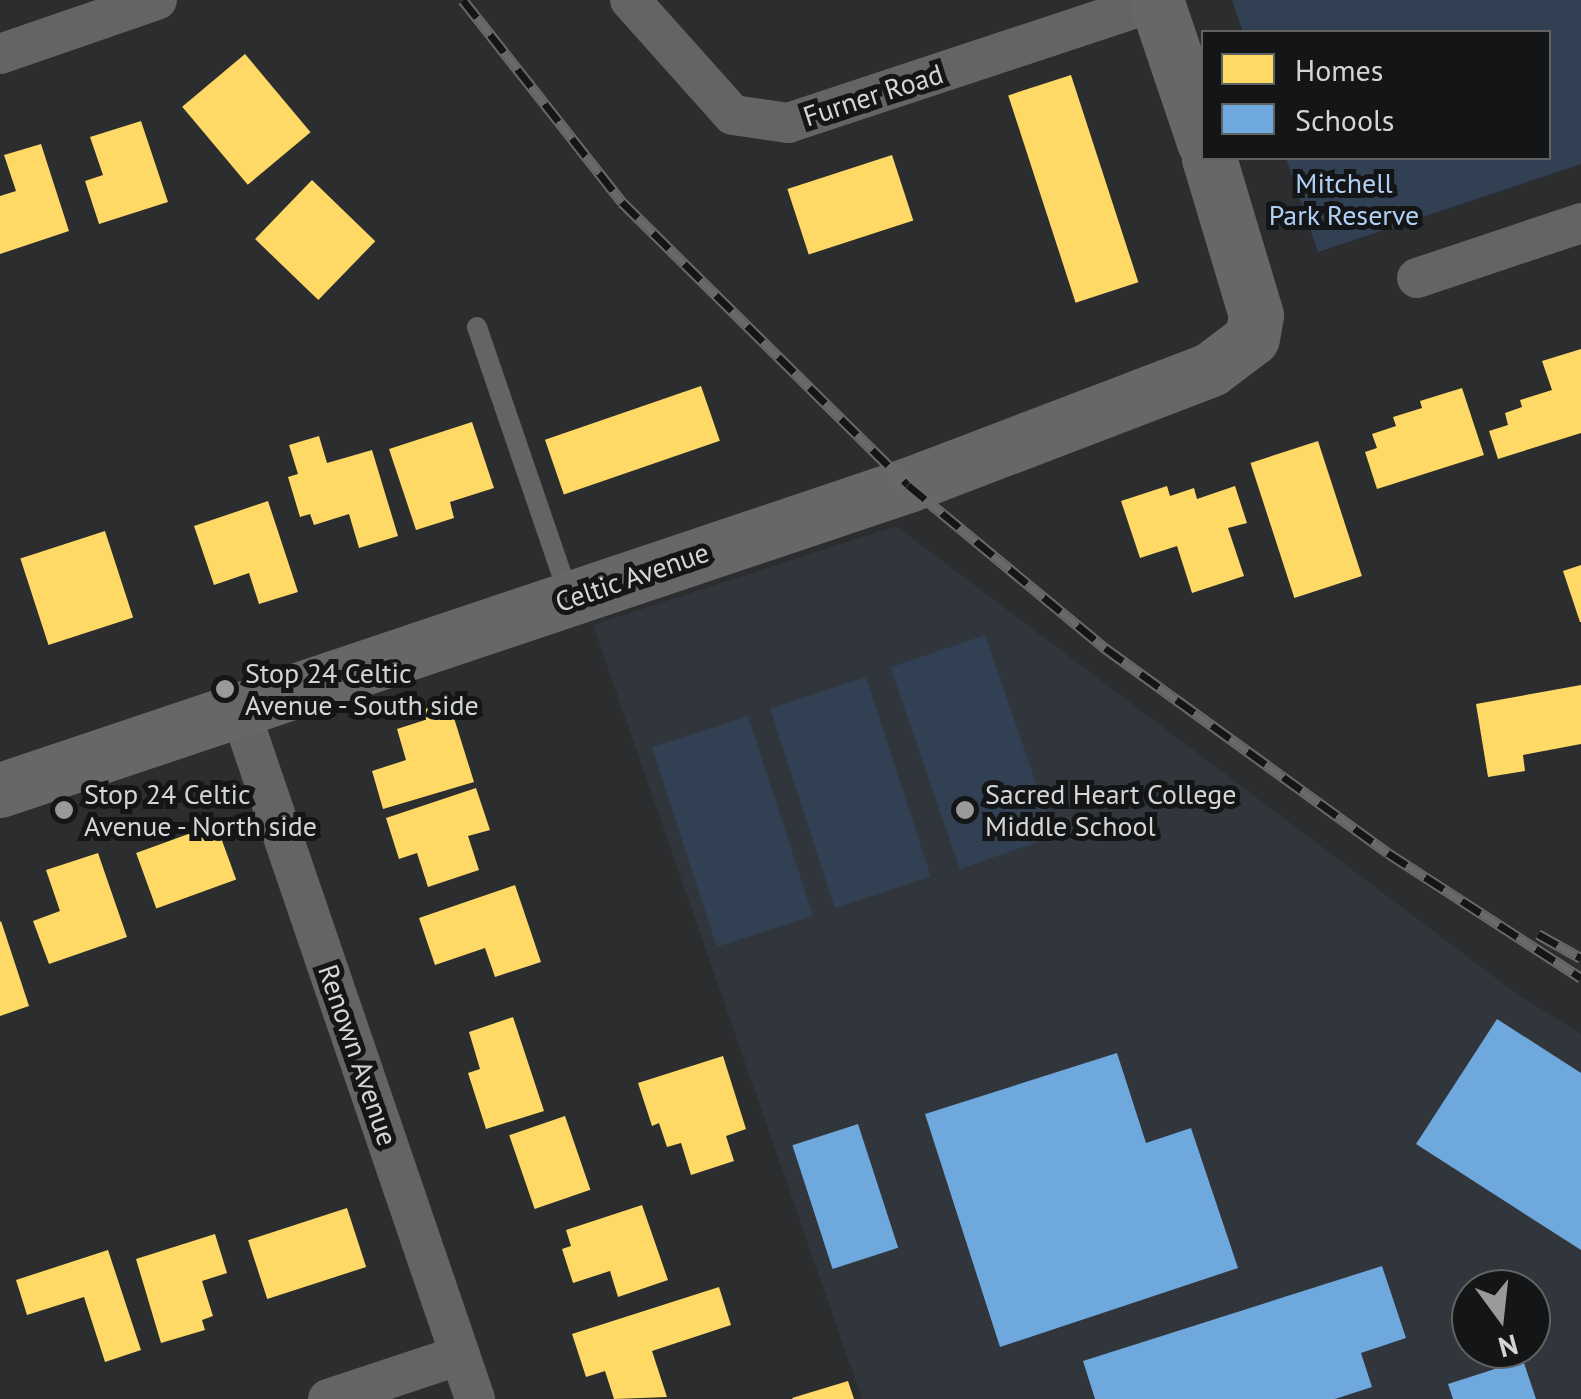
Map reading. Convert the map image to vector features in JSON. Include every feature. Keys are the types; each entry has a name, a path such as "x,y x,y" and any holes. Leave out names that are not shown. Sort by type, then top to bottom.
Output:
{"street":[{"path":"0,54 157,0"},
{"name":"Furner Road","path":"630,0 734,115 788,123 1156,0"},
{"path":"1156,0 1201,133"},
{"name":"Celtic Avenue","path":"0,790 908,484 1212,369 1252,338 1252,288 1210,160"},
{"path":"1417,278 1581,223"},
{"name":"Renown Avenue","path":"240,711 475,1399"},
{"path":"328,1399 460,1355"}],"lane":[{"path":"478,327 571,598"}],"shaded area":[{"name":"Sacred Heart College Middle School","path":"896,526 1517,994 1581,1034 1581,1399 862,1399 593,625"}],"green space":[{"name":"Mitchell Park Reserve","path":"1232,0 1581,0 1581,164 1318,252 1287,160 1551,160 1551,30 1242,30"},
{"path":"985,635 1054,836 960,869 890,668"},
{"path":"866,677 931,877 835,908 770,708"},
{"path":"748,716 813,916 717,947 652,747"}],"building: Homes":[{"path":"245,54 311,132 248,185 182,107"},
{"path":"1071,75 1138,282 1076,303 1008,95"},
{"path":"141,121 168,202 99,224 85,181 103,175 90,137"},
{"path":"41,144 69,231 0,254 0,196 16,191 4,155"},
{"path":"892,155 913,221 809,255 787,189"},
{"path":"312,180 375,241 318,300 255,239"},
{"path":"1581,349 1581,433 1498,459 1489,431 1508,425 1505,413 1522,407 1520,400 1552,390 1542,361"},
{"path":"701,386 720,441 564,495 545,440"},
{"path":"1462,388 1484,455 1377,489 1365,452 1377,448 1372,434 1396,426 1393,417 1422,408 1420,401"},
{"path":"472,422 494,488 450,502 454,518 416,530 389,449"},
{"path":"319,436 327,463 372,450 398,536 359,548 349,514 314,525 310,514 300,517 288,477 298,474 289,445"},
{"path":"1318,441 1362,576 1294,598 1250,463"},
{"path":"1167,486 1170,496 1194,488 1197,499 1235,486 1247,523 1228,528 1244,576 1192,593 1177,546 1140,558 1121,501"},
{"path":"268,501 298,592 259,604 249,573 214,585 194,526"},
{"path":"105,531 133,618 48,645 20,559"},
{"path":"1581,565 1581,622 1580,622 1563,571"},
{"path":"1581,685 1581,744 1523,755 1525,771 1488,777 1476,704"},
{"path":"449,702 474,782 383,809 372,771 406,760 397,729 425,720 422,710"},
{"path":"476,788 490,830 468,836 479,870 428,887 417,853 399,859 386,818"},
{"path":"216,824 236,879 156,909 136,853"},
{"path":"98,853 127,937 49,964 33,921 60,911 46,870"},
{"path":"515,885 541,962 495,977 485,948 435,965 419,918"},
{"path":"0,922 29,1006 0,1016"},
{"path":"513,1017 544,1111 486,1129 468,1073 480,1069 469,1032"},
{"path":"723,1056 746,1129 726,1136 734,1161 691,1175 681,1143 667,1147 659,1123 652,1126 638,1083"},
{"path":"565,1116 590,1190 535,1209 509,1135"},
{"path":"642,1205 668,1280 618,1297 610,1271 573,1283 562,1249 571,1246 566,1230"},
{"path":"347,1208 366,1267 267,1299 248,1240"},
{"path":"215,1234 227,1273 202,1281 213,1316 202,1320 205,1330 161,1343 136,1259"},
{"path":"108,1250 141,1350 105,1362 84,1297 27,1315 16,1280"},
{"path":"719,1287 731,1325 652,1351 667,1397 614,1399 605,1371 586,1377 572,1334"},
{"path":"848,1381 854,1399 792,1398"}],"building: Schools":[{"path":"1497,1019 1581,1073 1581,1250 1416,1144"},
{"path":"1117,1053 1146,1143 1191,1128 1238,1268 1000,1347 925,1114"},
{"path":"858,1124 898,1248 833,1269 792,1145"},
{"path":"1382,1266 1406,1338 1361,1353 1372,1387 1335,1399 1095,1399 1083,1361"},
{"path":"1495,1369 1526,1369 1536,1399 1453,1399 1448,1384"}],"railway":[{"path":"463,0 622,202 908,485 1105,648 1388,853 1581,978"},
{"path":"1538,934 1581,958"}],"place":[{"name":"Stop 24 Celtic Avenue - South side","path":"225,689"},
{"name":"Stop 24 Celtic Avenue - North side","path":"64,810"},
{"name":"Sacred Heart College Middle School","path":"965,810"}]}
